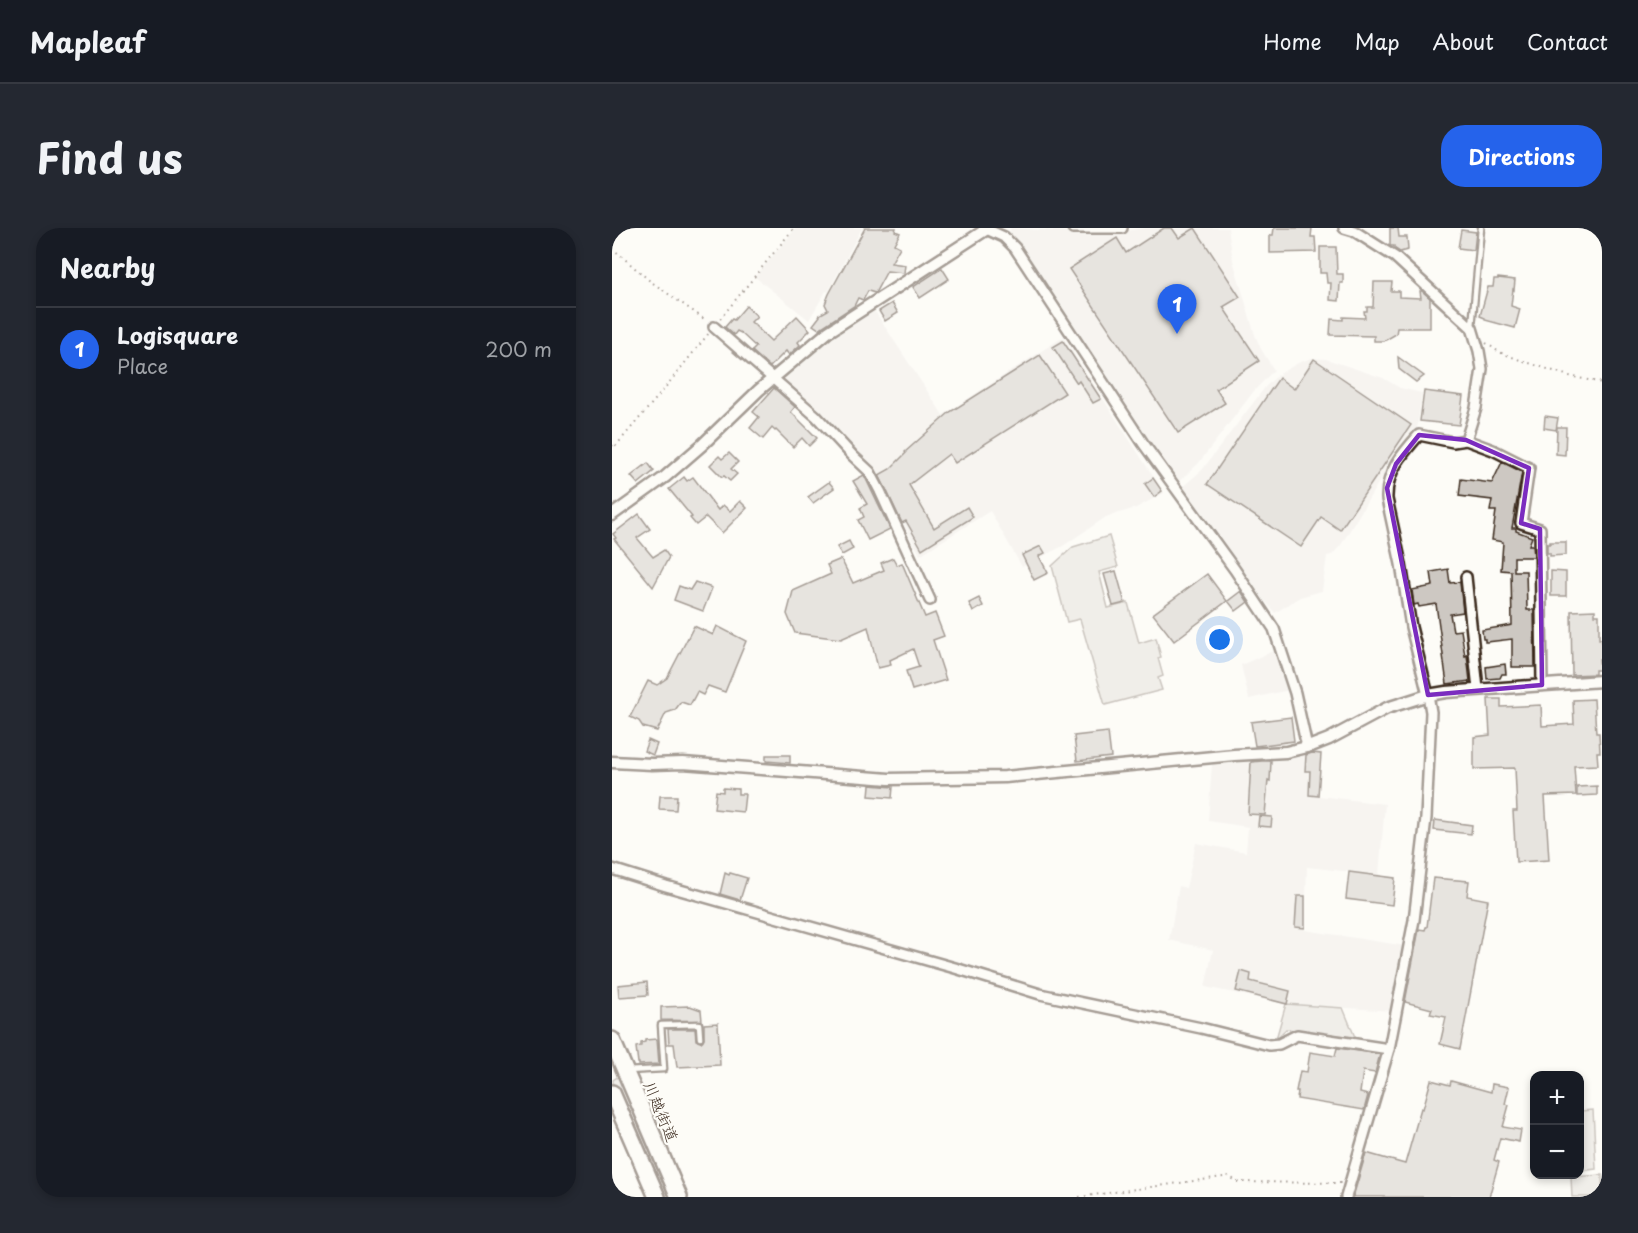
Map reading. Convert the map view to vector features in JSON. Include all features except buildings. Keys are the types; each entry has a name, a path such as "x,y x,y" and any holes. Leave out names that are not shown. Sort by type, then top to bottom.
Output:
{"highway":[{"name":"川越街道","path":"612,1040 620,1070 679,1197"},
{"path":"612,1093 657,1197"}],"street":[{"path":"612,515 665,477 773,378 828,332 987,228 1004,237 1015,248 1143,443 1235,570 1274,629 1295,693 1307,747"},
{"path":"1073,228 1122,228"},
{"path":"1344,228 1354,231 1395,257 1472,328 1482,369 1476,408 1466,440"},
{"path":"714,327 816,416 870,472 930,600"},
{"path":"1346,1197 1389,1049 1414,920 1426,818 1431,712 1387,499 1389,477 1396,464 1419,435 1453,442 1466,440 1493,450 1529,468 1521,523 1540,529 1542,685"},
{"path":"1466,577 1478,689"},
{"path":"612,762 683,763 889,779 993,777 1286,752 1329,739 1387,708 1428,695 1478,689 1602,681"},
{"path":"612,869 1040,994 1201,1028 1269,1045 1279,1044 1297,1035 1389,1049"}],"lane":[{"path":"1472,328 1481,228"},
{"path":"620,1070 664,1069 661,1025 699,1024 700,1038"}],"path":[{"path":"612,445 614,448 660,394 794,228"},
{"path":"612,248 650,280 714,327"},
{"path":"1472,328 1485,342 1499,352 1569,376 1602,383"},
{"path":"1079,1197 1230,1176 1236,1182 1350,1183"}],"highlighted area":[{"path":"1419,435 1466,440 1529,468 1521,523 1540,529 1542,685 1428,695 1387,488 1396,464"}],"shaded area":[{"path":"796,228 862,228 828,292 826,291 809,320 755,277"},
{"path":"1011,228 1112,233 1145,228 1228,228 1233,260 1255,335 1274,370 1254,391 1198,464 1176,484 1009,232"},
{"path":"874,310 943,415 1063,337 1164,493 1136,508 1106,517 1063,546 1022,567 990,511 920,555 876,471 821,413 785,382 785,376 829,341"},
{"path":"1312,358 1326,359 1383,378 1400,388 1422,393 1417,430 1397,452 1341,545 1332,555 1327,556 1322,591 1300,597 1275,613 1180,489 1202,470 1266,386 1279,374"},
{"path":"1109,536 1118,567 1099,572 1108,608 1128,603 1139,643 1156,638 1163,676 1158,678 1162,690 1105,705 1080,619 1067,622 1052,566 1073,547"},
{"path":"1275,650 1289,690 1249,699 1241,665"},
{"path":"1322,747 1319,796 1385,804 1379,875 1307,867 1305,930 1406,946 1393,1011 1286,1004 1205,987 1213,950 1169,940 1179,886 1186,888 1196,843 1246,852 1248,827 1208,821 1212,763 1271,758"},
{"path":"1286,1004 1343,1008 1355,1037 1286,1029 1276,1039"},
{"path":"619,1076 623,1078 674,1197 662,1197 613,1088 613,1080"},
{"path":"1593,1110 1596,1169 1584,1170 1584,1125 1584,1111"},
{"path":"1602,1175 1602,1197 1572,1197 1571,1179 1584,1179 1584,1176"}],"place":[{"name":"Logisquare","path":"1177,334"}]}
